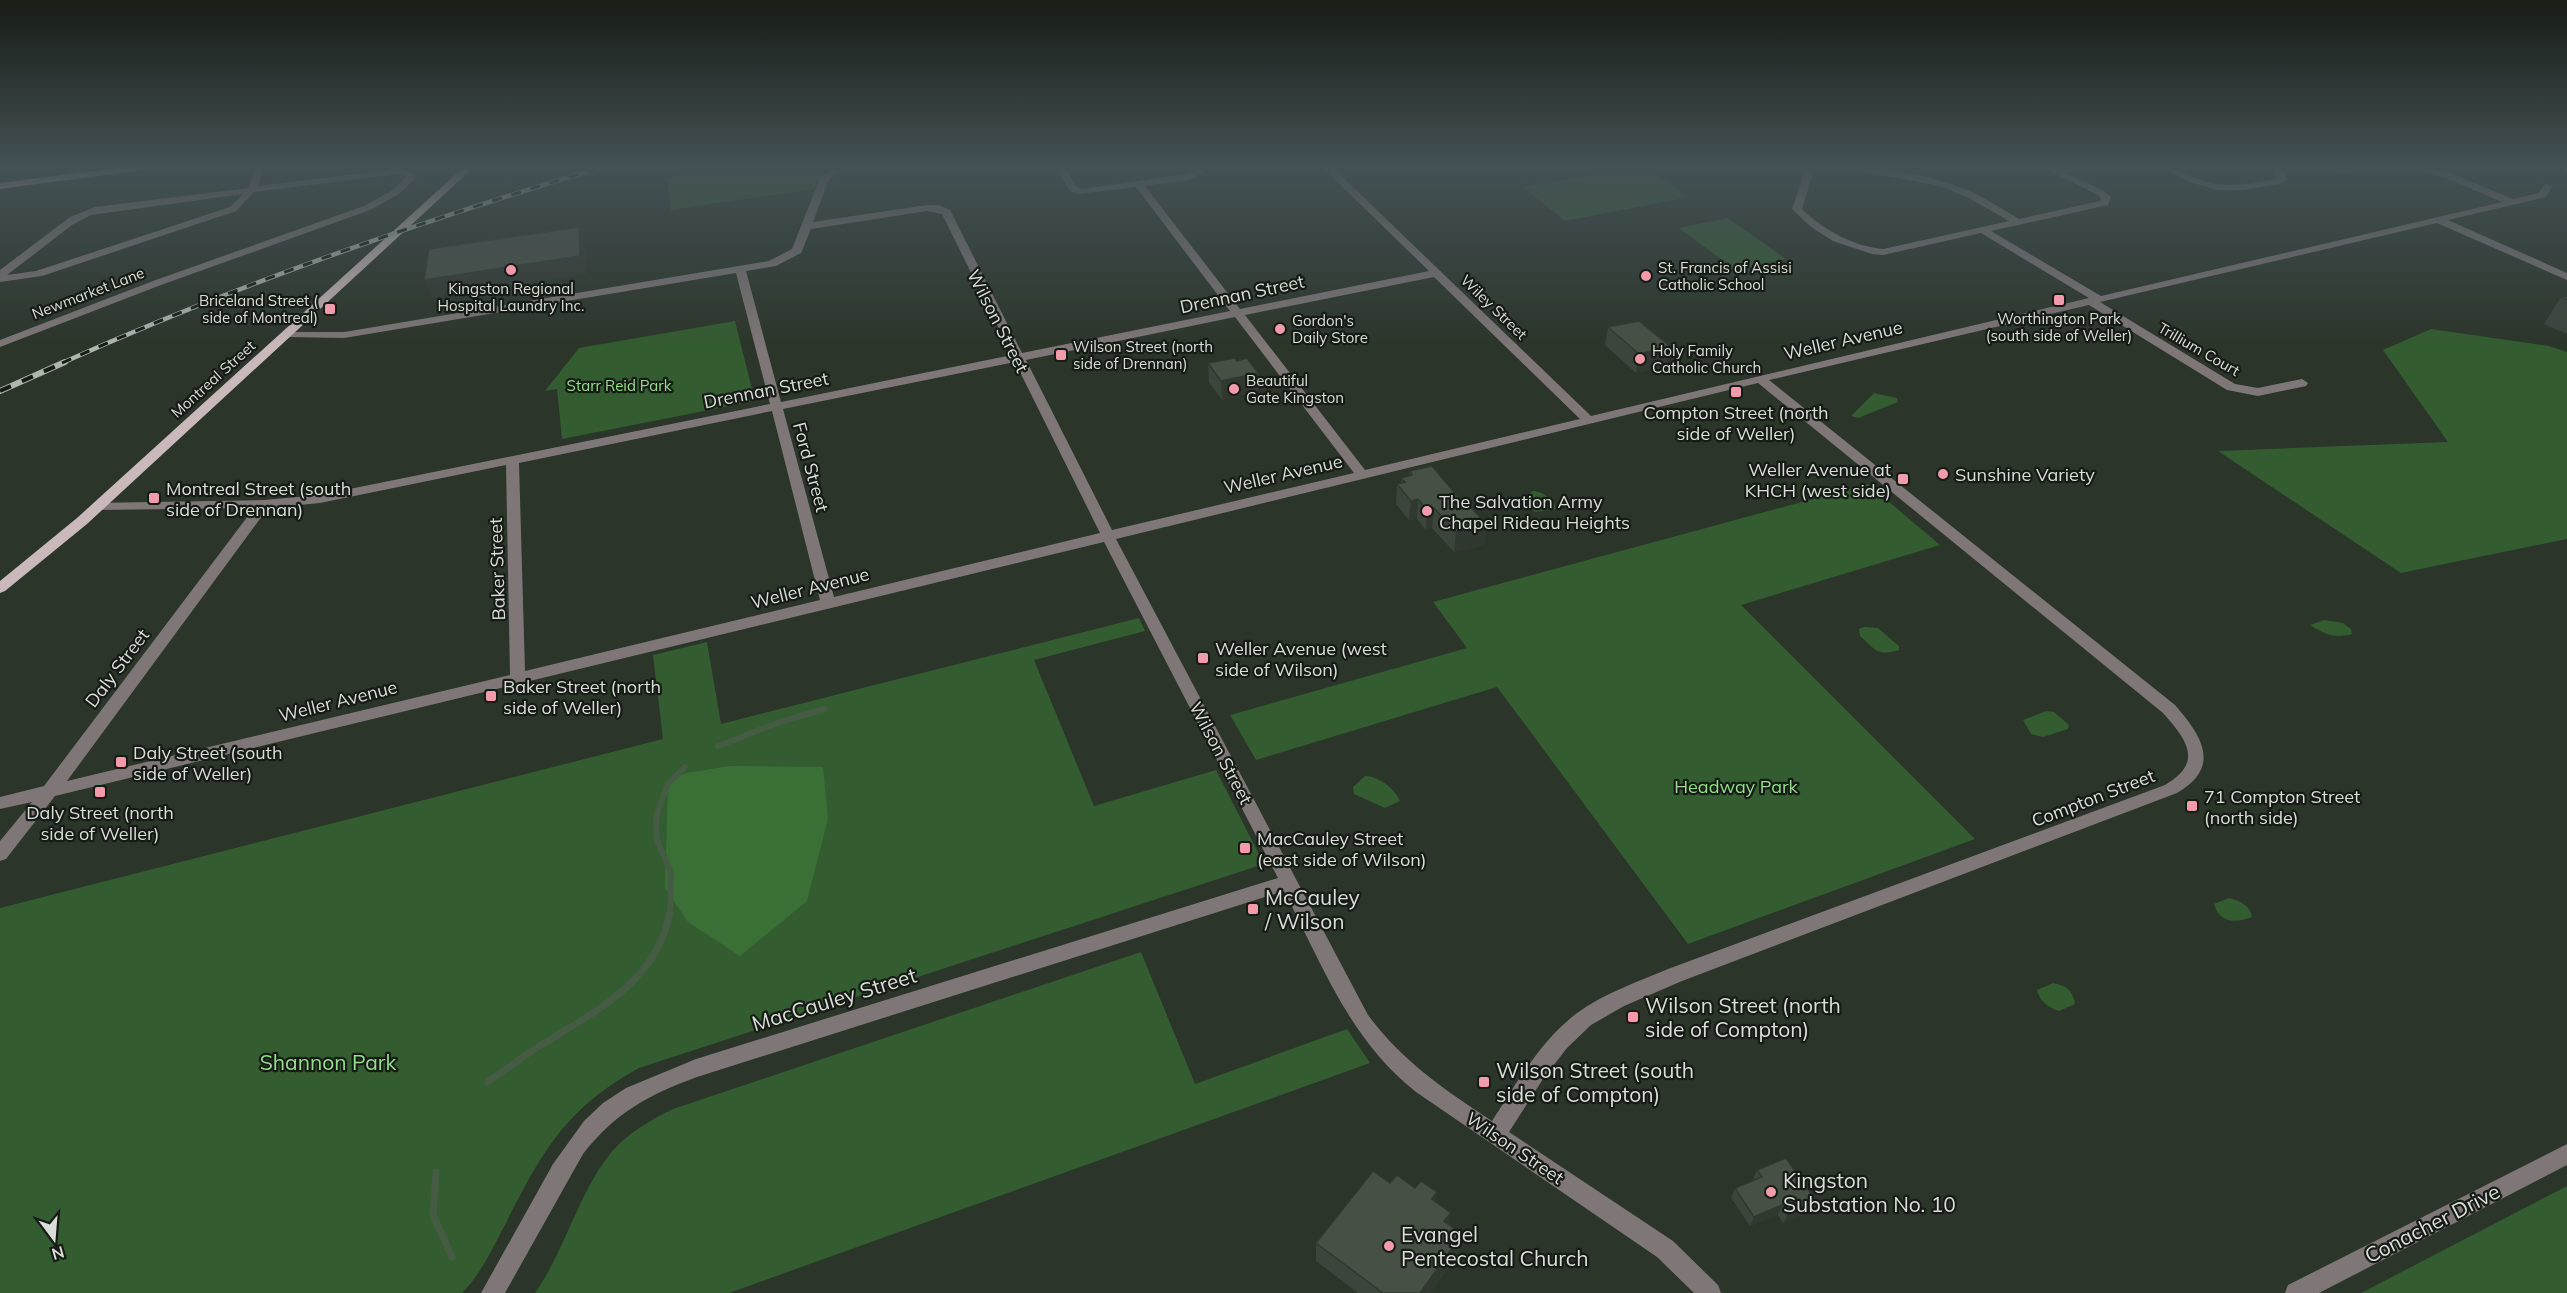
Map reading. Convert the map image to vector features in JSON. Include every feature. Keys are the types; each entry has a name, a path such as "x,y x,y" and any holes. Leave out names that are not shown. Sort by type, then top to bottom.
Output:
{"main road":[{"name":"Montreal Street","path":"0,588 99,506 288,334 401,226"}],"street":[{"name":"Newmarket Lane","path":"0,277 63,226"},
{"path":"0,277 38,274 181,226"},
{"name":"Newmarket Lane","path":"0,344 158,283 316,226"},
{"path":"288,334 344,335 741,271 772,264 791,256 800,245 807,226"},
{"name":"Wilson Street","path":"953,226 1108,536 1361,1021 1378,1045 1400,1068 1423,1086 1665,1249 1710,1293"},
{"path":"1170,226 1362,475"},
{"name":"Wiley Street","path":"1388,226 1588,420"},
{"path":"1823,226 1856,249 1883,252 2001,226"},
{"name":"Weller Avenue","path":"0,803 1588,420 2406,226"},
{"path":"2454,226 2567,276"},
{"name":"Trillium Court","path":"1982,230 2231,387 2258,392 2301,383"},
{"name":"Ford Street","path":"741,271 828,603"},
{"name":"Drennan Street","path":"99,506 264,504 331,496 1436,273"},
{"name":"Compton Street","path":"1494,1135 1559,1044 1583,1020 1618,1000 1686,971 2171,789 2190,777 2196,762 2196,750 2187,729 2169,709 1760,379"},
{"name":"Baker Street","path":"512,460 518,678"},
{"name":"Daly Street","path":"0,854 264,504"},
{"name":"MacCauley Street","path":"492,1293 576,1144 608,1110 646,1086 696,1068 1289,882"},
{"name":"Conacher Drive","path":"2296,1293 2567,1154"}],"green space":[{"path":"1740,226 1786,259 1736,270 1679,228"},
{"name":"Starr Reid Park","path":"735,321 755,401 562,439 557,389 545,391 579,348"},
{"path":"2431,329 2549,346 2567,352 2567,539 2401,573 2218,451 2448,442 2383,350"},
{"path":"1874,393 1897,398 1898,402 1858,418 1851,416"},
{"name":"Headway Park","path":"1868,484 1940,545 1741,605 1975,839 1688,944 1497,687 1256,760 1230,715 1467,648 1433,602"},
{"path":"1533,491 1547,497 1556,509 1535,512 1521,500"},
{"name":"Shannon Park","path":"1139,618 1145,631 1034,660 1094,806 1216,770 1264,864 639,1068 592,1099 559,1134 532,1174 492,1250 462,1293 0,1293 0,908 663,739 653,655 707,642 721,724"},
{"path":"2324,620 2343,623 2351,629 2352,634 2330,635 2310,625"},
{"path":"1878,628 1899,646 1899,650 1886,653 1877,651 1860,636 1859,629"},
{"path":"2046,711 2054,712 2069,725 2068,729 2043,737 2031,734 2023,720"},
{"path":"730,766 823,767 828,819 807,901 740,956 688,922 665,888 668,781 686,773"},
{"path":"1365,776 1376,778 1386,784 1400,801 1385,808 1354,794 1353,787"},
{"path":"2229,898 2244,904 2252,917 2235,921 2220,915 2214,904"},
{"path":"1141,952 1195,1084 1347,1029 1370,1063 729,1293 535,1293 556,1256 594,1177 606,1159 619,1144 651,1121 673,1109"},
{"path":"2053,983 2068,989 2075,1004 2059,1011 2045,1004 2037,990"},
{"path":"2567,1186 2567,1293 2361,1293"}],"building":[{"path":"579,227 580,256 424,280 429,249"},
{"path":"1639,321 1671,347 1639,354 1608,327"},
{"path":"1235,358 1237,361 1247,358 1258,373 1221,381 1208,363"},
{"path":"1432,466 1463,503 1466,502 1487,525 1456,532 1434,508 1427,510 1418,499 1411,501 1397,484 1405,482 1401,478 1412,475 1410,471"},
{"name":"Kingston Substation No. 10","path":"1786,1158 1816,1201 1788,1214 1782,1205 1754,1217 1735,1188 1762,1177 1757,1170"},
{"name":"Evangel Pentecostal Church","path":"1373,1171 1390,1183 1397,1175 1415,1188 1421,1181 1437,1192 1432,1199 1451,1213 1444,1221 1462,1234 1420,1293 1383,1293 1316,1243"}],"waterway":[{"path":"718,746 780,722 825,709"},
{"path":"670,914 671,872 657,840 656,816 668,784 685,767"},
{"path":"488,1082 583,1020 621,992 652,958 663,936 670,912"},
{"path":"436,1172 433,1215 452,1257"}],"railway":[{"path":"62,363 263,280 416,226"},
{"path":"0,391 65,362"}],"place":[{"name":"Kingston Regional Hospital Laundry Inc.","path":"511,270"},
{"name":"St. Francis of Assisi Catholic School","path":"1646,276"},
{"name":"Worthington Park (south side of Weller)","path":"2059,300"},
{"name":"Briceland Street ( side of Montreal)","path":"330,309"},
{"name":"Gordon's Daily Store","path":"1280,329"},
{"name":"Wilson Street (north side of Drennan)","path":"1061,355"},
{"name":"Holy Family Catholic Church","path":"1640,359"},
{"name":"Beautiful Gate Kingston","path":"1234,389"},
{"name":"Compton Street (north side of Weller)","path":"1736,392"},
{"name":"Sunshine Variety","path":"1943,474"},
{"name":"Weller Avenue at KHCH (west side)","path":"1903,479"},
{"name":"Montreal Street (south side of Drennan)","path":"154,498"},
{"name":"The Salvation Army Chapel Rideau Heights","path":"1427,511"},
{"name":"Weller Avenue (west side of Wilson)","path":"1203,658"},
{"name":"Baker Street (north side of Weller)","path":"491,696"},
{"name":"Daly Street (south side of Weller)","path":"121,762"},
{"name":"Daly Street (north side of Weller)","path":"100,792"},
{"name":"71 Compton Street (north side)","path":"2192,806"},
{"name":"MacCauley Street (east side of Wilson)","path":"1245,848"},
{"name":"McCauley / Wilson","path":"1253,909"},
{"name":"Wilson Street (north side of Compton)","path":"1633,1017"},
{"name":"Wilson Street (south side of Compton)","path":"1484,1082"},
{"name":"Kingston Substation No. 10","path":"1771,1192"},
{"name":"Evangel Pentecostal Church","path":"1389,1246"}]}
